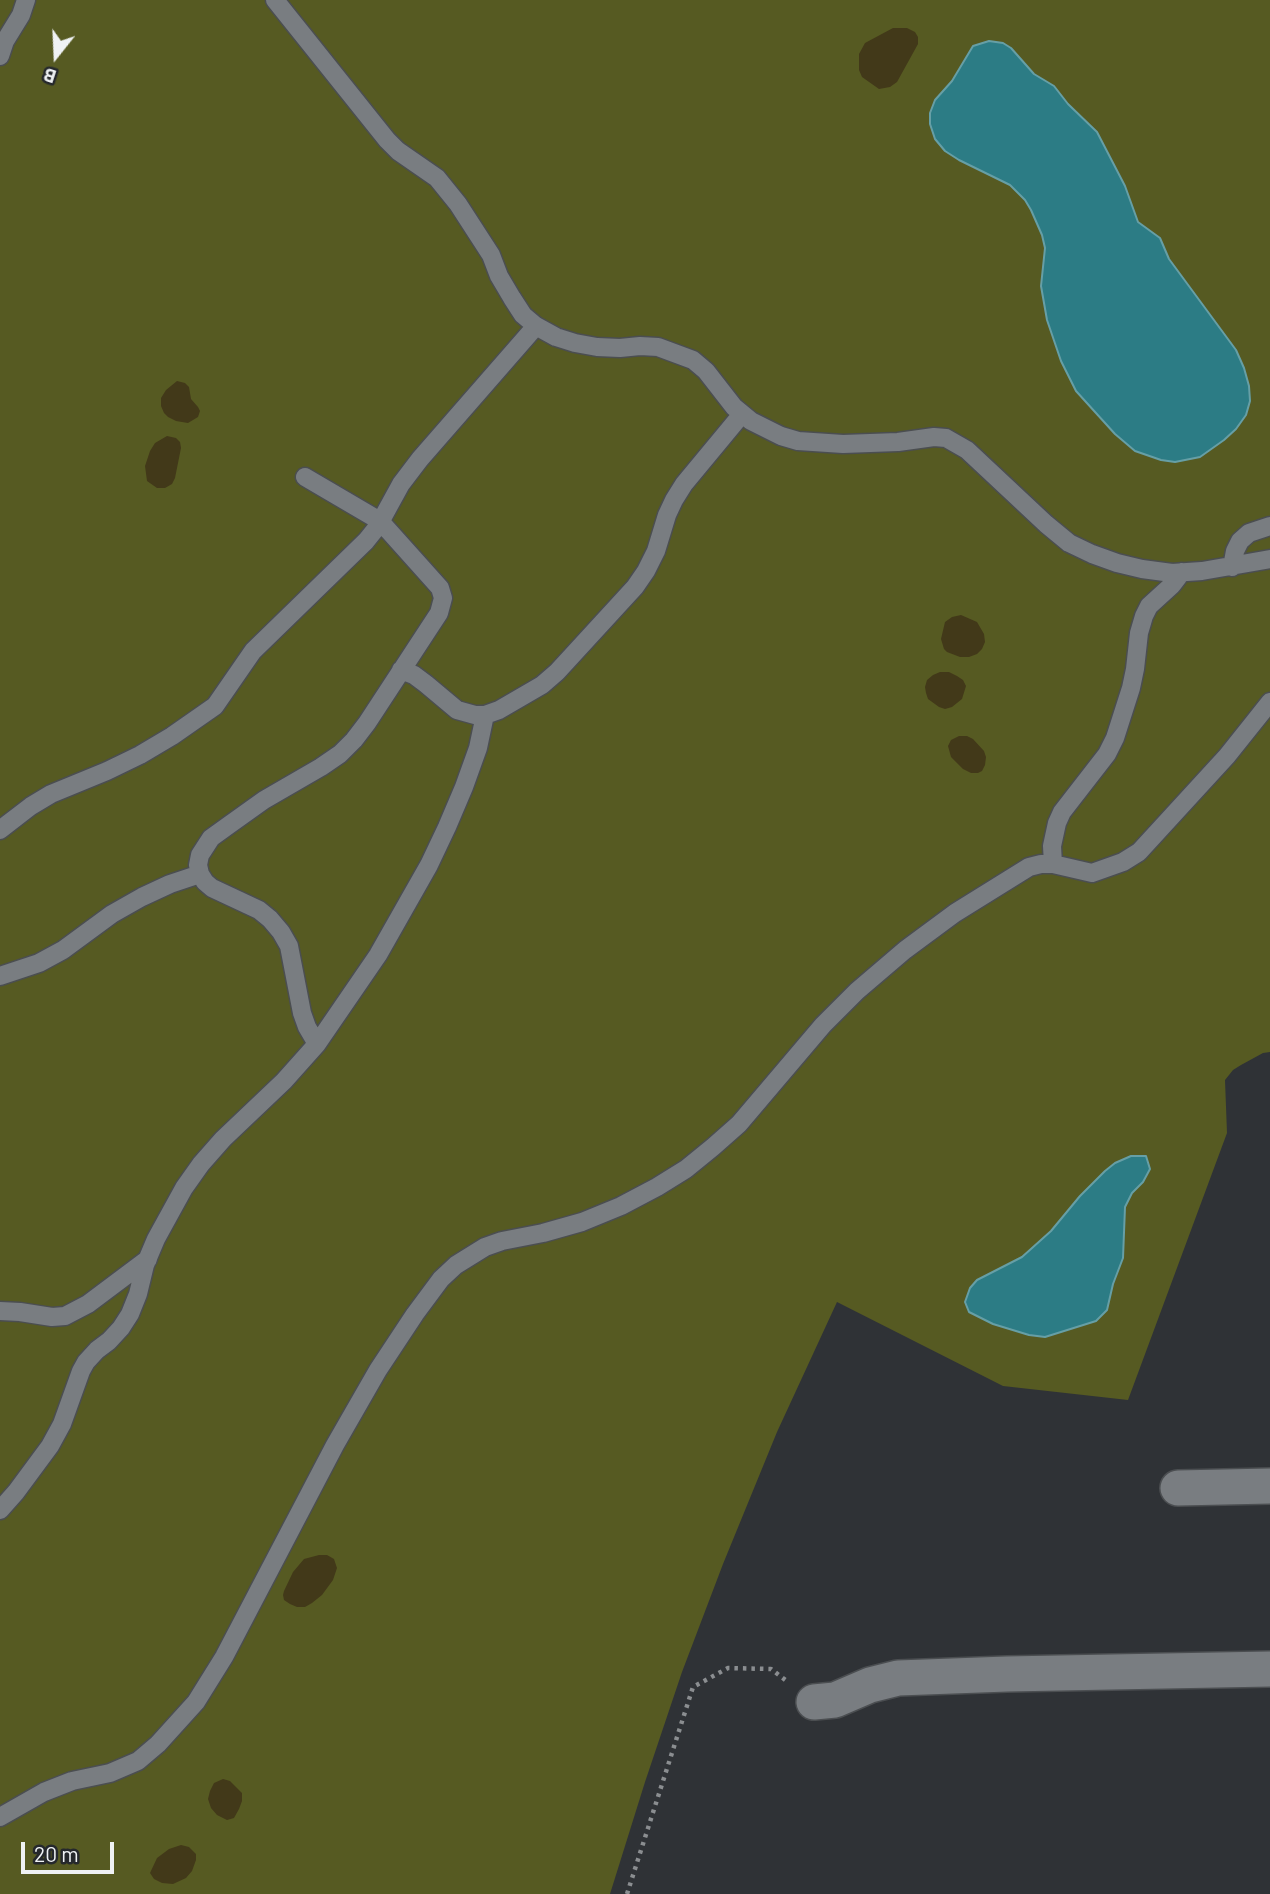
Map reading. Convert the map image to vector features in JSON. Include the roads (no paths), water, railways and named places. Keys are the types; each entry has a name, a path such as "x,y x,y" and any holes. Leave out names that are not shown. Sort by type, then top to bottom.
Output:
{"street":[{"path":"1178,1488 1270,1486"},
{"path":"814,1702 835,1700 870,1685 898,1678 1270,1669"}],"lane":[{"path":"0,56 26,0"},
{"path":"275,0 387,140 398,151 437,178 458,204 491,255 512,298 523,315 536,326 556,337 597,347 658,347 675,352 693,360 706,371 719,390 743,414 766,430 798,441 869,444 946,438 967,450 1069,543 1117,563 1142,569 1202,572 1270,559"},
{"path":"0,830 30,806 72,784 140,755 215,706 253,651 358,549 380,521 391,499 420,459 536,326"},
{"path":"401,670 414,675 457,710 466,714 485,715 526,695 558,672 635,587 656,551 667,515 684,484 743,414"},
{"path":"305,477 380,521 440,588 443,597 439,613 367,723 340,754 321,768 264,800 211,838 200,855 198,865 205,882 212,888 259,910 281,932 289,946 302,1013 317,1044"},
{"path":"1232,567 1240,541 1250,533 1270,526"},
{"path":"1053,864 1052,846 1062,812 1107,754 1115,738 1131,688 1144,616 1149,606 1172,586 1182,572"},
{"path":"0,1817 53,1788 110,1773 138,1761 188,1712 217,1668 335,1445 373,1380 415,1314 441,1279 456,1265 477,1251 502,1241 556,1230 621,1206 657,1188 686,1169 738,1124 823,1025 857,991 905,950 955,913 1029,867 1053,864 1092,873 1123,862 1139,852 1227,756 1270,702"},
{"path":"0,1510 50,1446 62,1424 86,1362 121,1328 130,1314 148,1259 169,1213 201,1164 317,1044 378,956 429,865 464,787 478,748 485,715"},
{"path":"0,976 39,963 142,897 200,874"},
{"path":"0,1311 20,1311 52,1317 77,1311 148,1259"}],"water":[{"path":"989,41 1003,43 1011,48 1034,74 1054,86 1097,132 1125,186 1138,222 1160,238 1169,259 1236,350 1249,386 1250,401 1246,415 1224,440 1200,457 1175,462 1135,451 1115,434 1076,391 1061,361 1047,320 1041,286 1045,248 1031,210 1010,185 959,160 945,151 935,139 930,113 935,100 952,81 973,46"},
{"path":"1131,1156 1146,1156 1150,1169 1125,1207 1123,1258 1107,1310 1096,1321 1045,1337 993,1324 969,1312 965,1302 970,1288 977,1280 1022,1257 1051,1231 1105,1171"}]}
